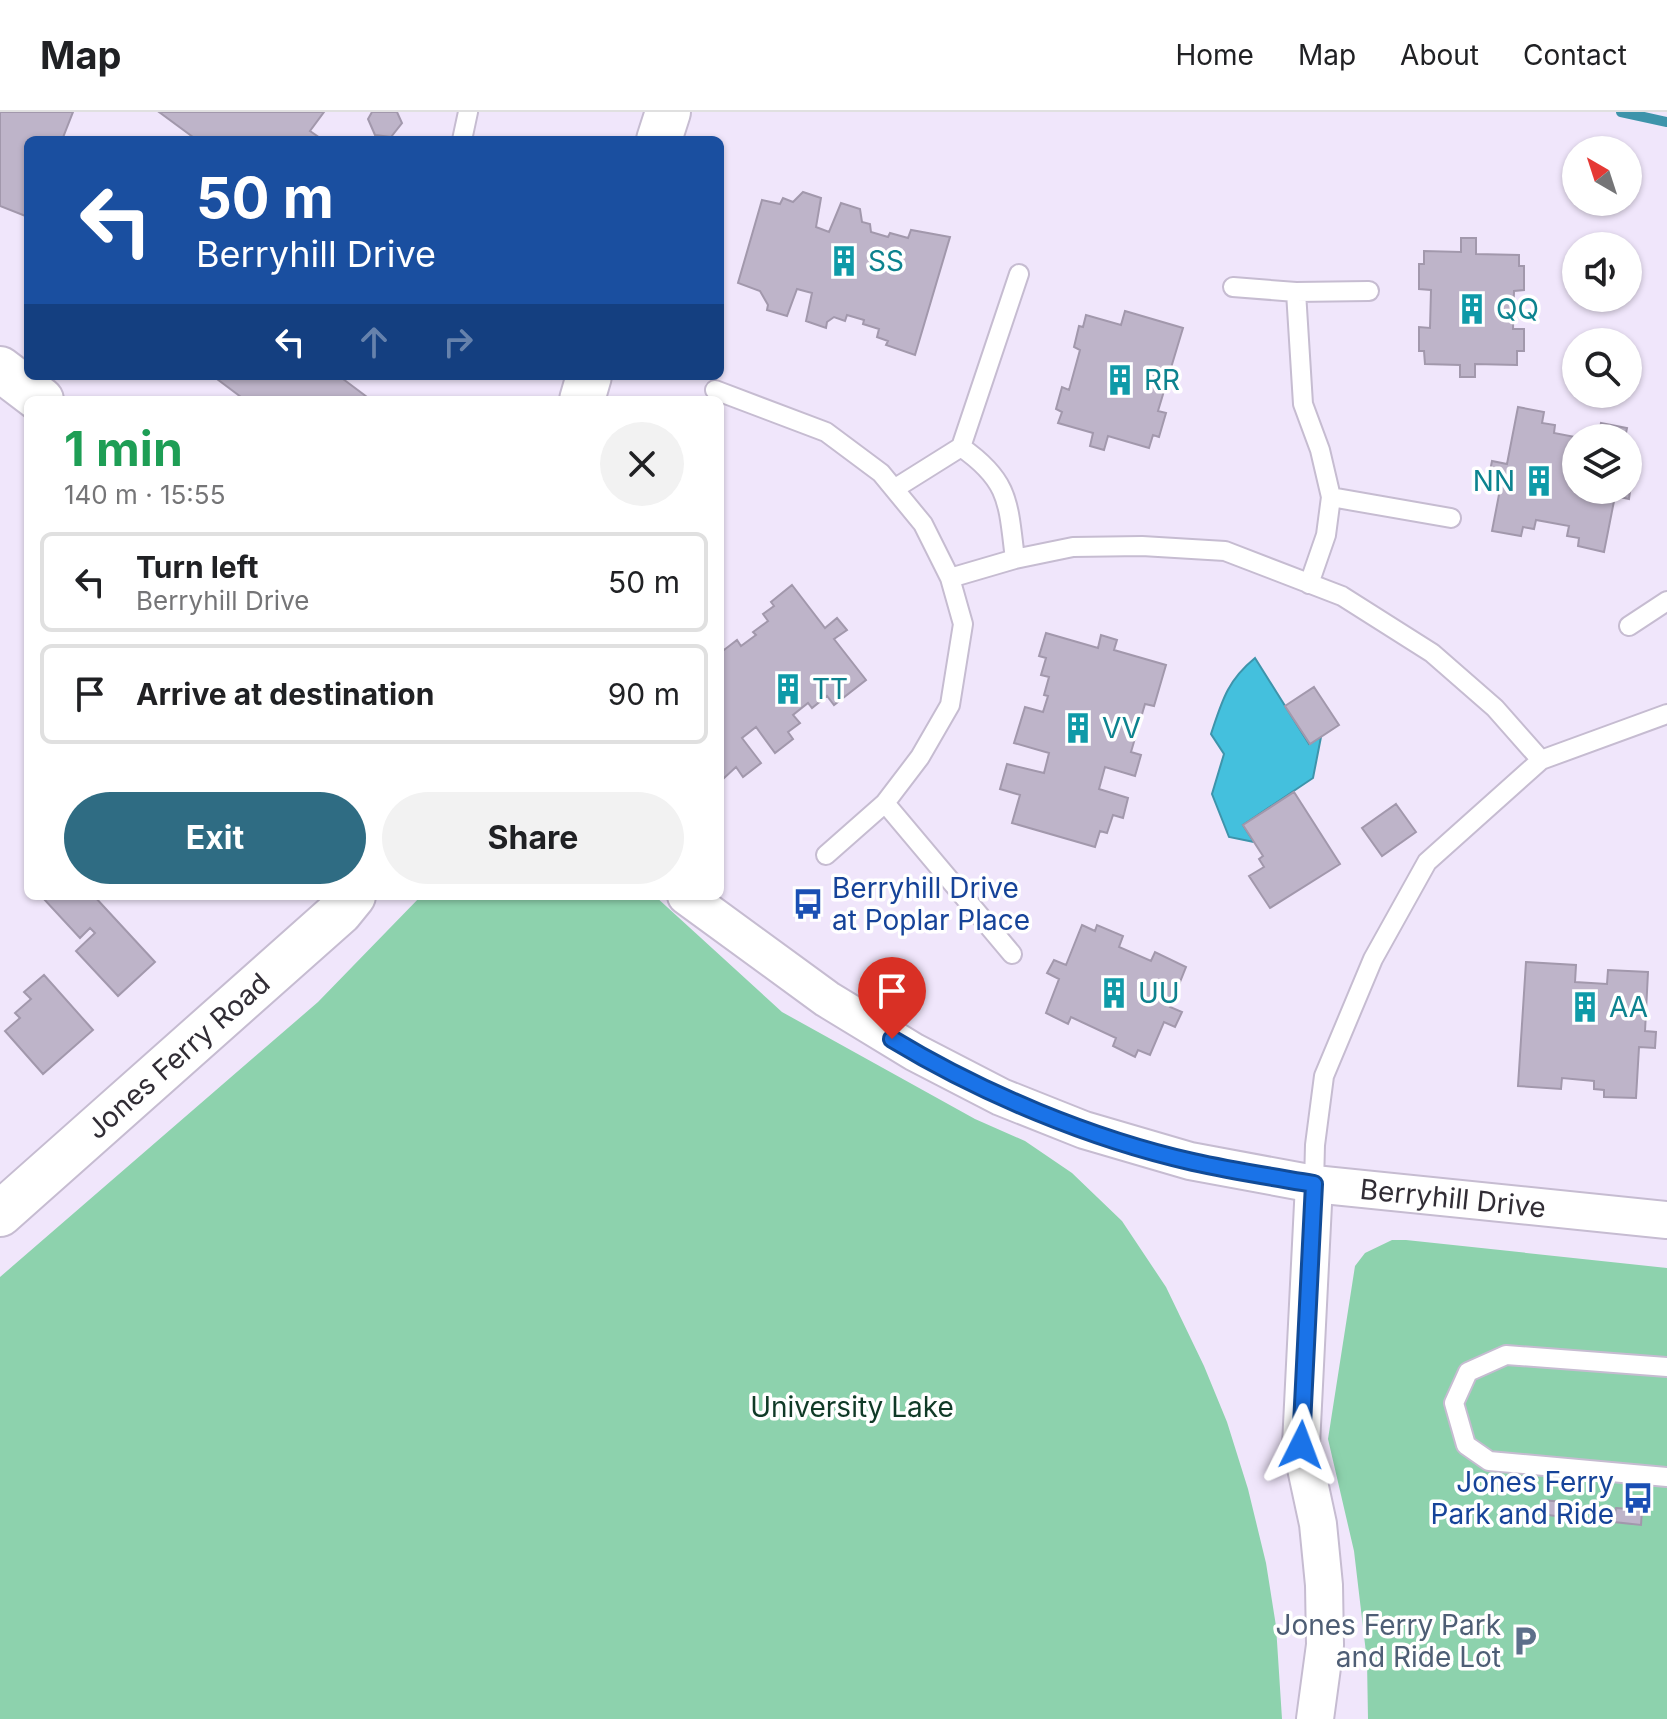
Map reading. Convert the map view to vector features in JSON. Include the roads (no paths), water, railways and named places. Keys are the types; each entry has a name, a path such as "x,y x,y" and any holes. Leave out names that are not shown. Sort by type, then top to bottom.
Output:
{"street":[{"path":"660,136 668,112"},
{"path":"0,369 36,396"},
{"name":"Jones Ferry Road","path":"0,1214 340,912 350,900"},
{"name":"Berryhill Drive","path":"691,900 827,999 914,1052 1001,1097 1084,1130 1190,1161 1314,1184 1667,1220"},
{"path":"1314,1184 1301,1445 1318,1524 1324,1585 1325,1645 1315,1719"}],"lane":[{"path":"463,136 468,112"},
{"path":"894,489 961,447 1019,274"},
{"path":"1233,287 1296,292 1369,291"},
{"path":"1296,292 1303,404 1320,450 1331,497 1326,535 1309,584"},
{"path":"715,390 826,432 881,473 923,524 950,578 963,624 950,705 920,757 885,803 826,855"},
{"path":"961,447 986,464 1007,498 1015,559"},
{"path":"1331,497 1451,518"},
{"path":"950,578 1015,559 1073,547 1142,546 1225,551 1342,596 1432,653 1495,708 1541,760"},
{"path":"1629,626 1667,601"},
{"path":"1314,1184 1315,1145 1324,1076 1373,959 1427,862 1541,760 1664,721"},
{"path":"885,803 1012,954"},
{"path":"1667,1367 1506,1355 1468,1372 1454,1403 1466,1445 1489,1461 1667,1477"}],"water":[{"path":"1255,658 1309,744 1321,737 1313,778 1243,825 1254,842 1229,837 1212,794 1224,754 1211,734 1232,683"}],"waterway":[{"path":"1621,112 1667,122"}],"place":[{"name":"SS","path":"844,261"},
{"name":"QQ","path":"1472,309"},
{"name":"RR","path":"1120,380"},
{"name":"NN","path":"1539,481"},
{"name":"TT","path":"788,689"},
{"name":"VV","path":"1078,728"},
{"name":"Berryhill Drive at Poplar Place","path":"808,904"},
{"name":"UU","path":"1114,993"},
{"name":"AA","path":"1585,1007"},
{"name":"Jones Ferry Park and Ride","path":"1638,1498"},
{"name":"Jones Ferry Park and Ride Lot","path":"1525,1641"}],"park label":[{"name":"University Lake","path":"852,1407"}]}
